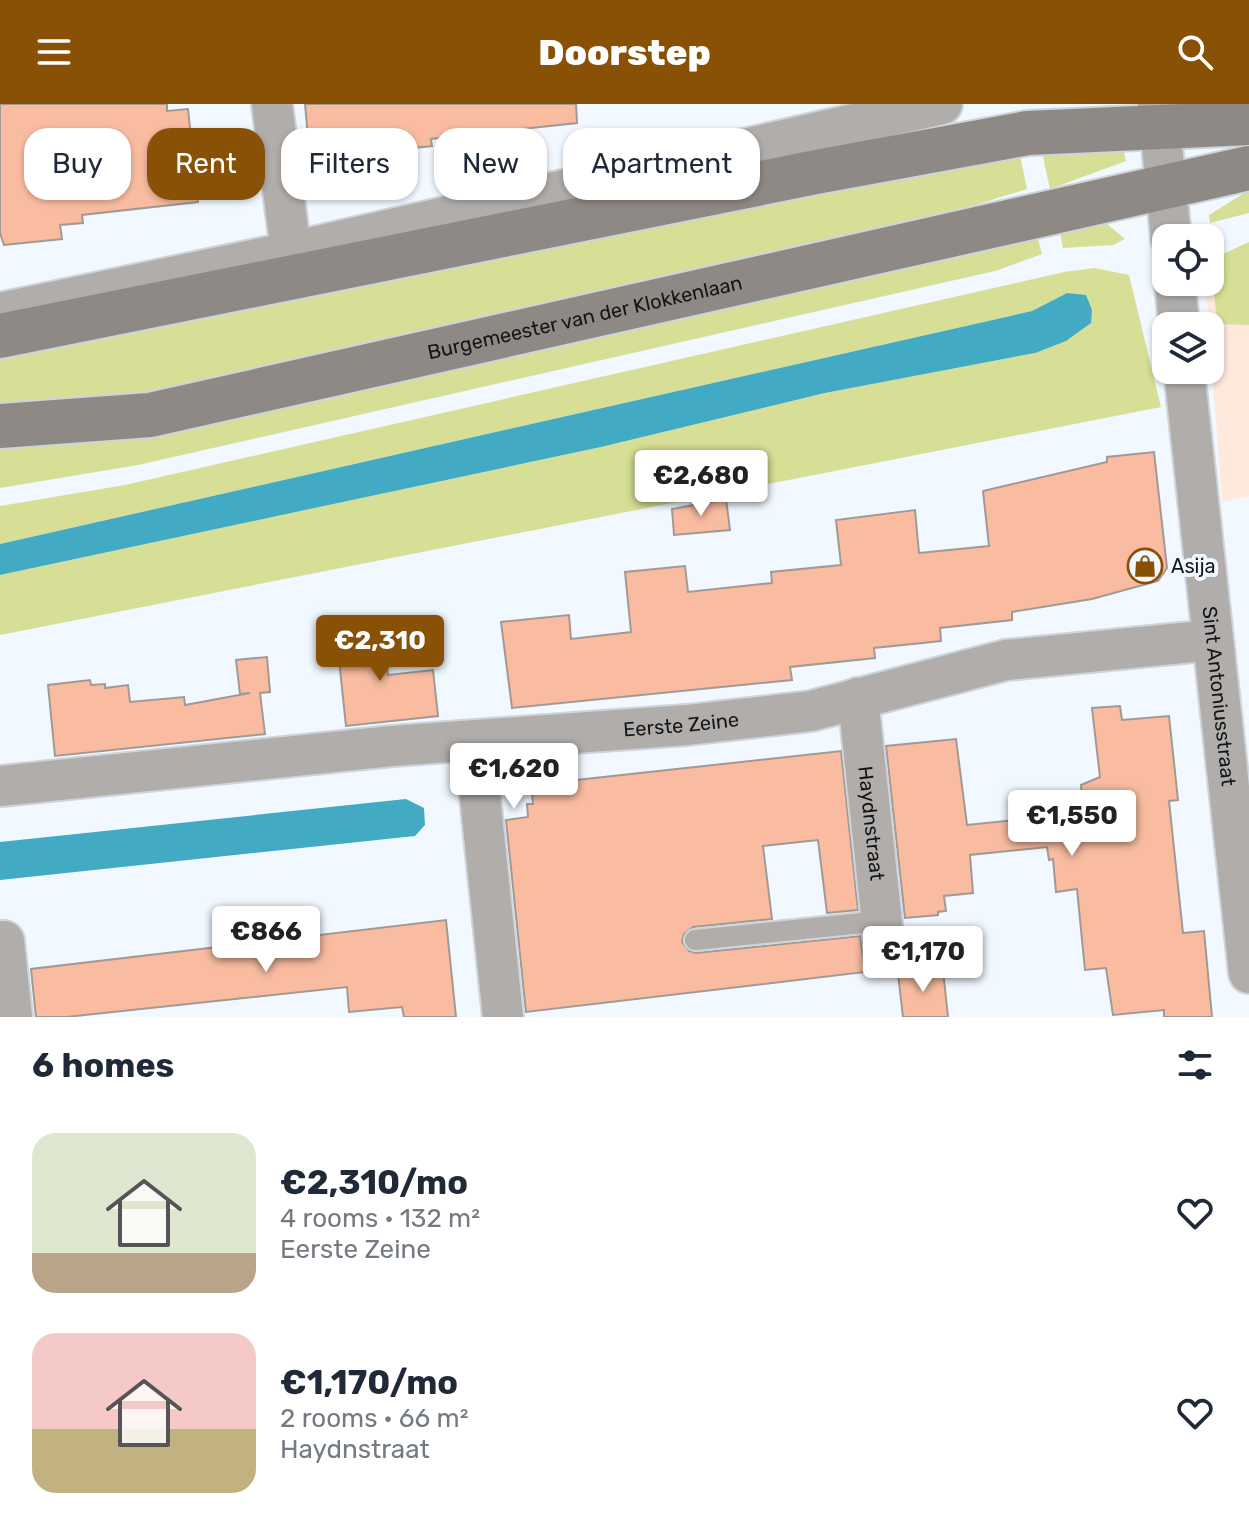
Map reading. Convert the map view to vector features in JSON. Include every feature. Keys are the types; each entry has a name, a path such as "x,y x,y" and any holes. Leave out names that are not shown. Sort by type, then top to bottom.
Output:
{"main road":[{"path":"0,336 816,172 1028,133 1159,114 1249,123"},
{"name":"Burgemeester van der Klokkenlaan","path":"0,426 150,415 1249,168"}],"street":[{"path":"272,104 291,252"},
{"path":"0,313 291,252 942,104"},
{"path":"1159,114 1170,224"},
{"name":"Sint Antoniusstraat","path":"1186,384 1226,657 1249,973"},
{"name":"Eerste Zeine","path":"0,786 377,748 497,741 811,711 1006,660 1226,657"},
{"name":"Haydnstraat","path":"858,698 883,936"},
{"path":"497,741 482,760 479,787 503,1017"},
{"path":"4,941 12,1017"}],"lane":[{"path":"695,940 883,936"}],"shaded area":[{"path":"1249,250 1249,496 1222,502 1213,384 1224,384 1224,312 1208,312 1207,296 1224,296 1224,256"}],"green space":[{"path":"1040,143 1122,145 1126,161 1050,189"},
{"path":"1018,146 1027,189 972,206 112,400 0,410 0,351"},
{"path":"1249,190 1249,213 1210,223 1209,215"},
{"path":"1057,218 1100,218 1125,239 1113,245 1063,248"},
{"path":"1034,223 1042,254 995,271 138,465 0,488 0,439"},
{"path":"1249,242 1249,325 1224,324 1224,312 1216,312 1214,296 1224,296 1224,253"},
{"path":"1094,268 1129,275 1152,370 1152,384 1155,384 1161,407 0,635 0,575 601,447 825,393 1035,353 1067,293 1032,311 0,544 0,506 125,485 1064,272"}],"water":[{"path":"1067,293 1086,295 1092,310 1091,323 1066,341 1035,353 825,393 601,447 0,575 0,544 1032,311"},
{"path":"406,799 424,808 425,825 415,836 0,880 0,842"}],"building":[{"path":"0,104 167,104 167,111 188,109 190,128 147,128 147,200 198,202 82,215 83,223 60,225 62,239 4,245 0,233"},
{"path":"305,104 576,104 577,123 531,128 434,128 432,146 418,147 418,128 307,128"},
{"path":"1154,452 1167,568 1158,581 1092,599 1012,612 1012,620 940,628 941,641 874,648 875,658 790,667 792,680 512,708 501,622 569,615 571,639 631,632 625,572 685,566 688,592 772,583 771,572 841,565 836,520 915,510 919,553 989,546 983,491 1107,462 1107,457"},
{"path":"726,499 730,530 674,535 672,509"},
{"path":"377,626 382,667 387,667 388,675 433,670 438,716 346,726 336,631"},
{"path":"267,657 270,692 260,693 265,734 55,756 48,685 90,680 91,685 105,684 105,688 128,685 130,702 184,697 185,705 250,693 240,694 236,660"},
{"path":"1120,706 1122,720 1169,716 1178,800 1169,801 1183,933 1204,931 1212,1017 1164,1017 1164,1010 1113,1015 1106,968 1085,970 1077,889 1056,892 1053,859 1049,860 1047,847 970,855 973,893 944,896 946,911 938,912 938,915 905,918 886,746 956,739 967,825 1083,813 1081,785 1100,777 1092,708"},
{"path":"841,751 858,910 827,913 818,840 763,846 772,919 693,927 684,934 682,942 689,951 696,953 860,936 865,972 526,1012 506,820 528,817 527,804 533,804 531,785"},
{"path":"446,920 456,1017 404,1017 402,1007 349,1012 347,987 66,1017 36,1017 31,969"},
{"path":"943,970 948,1017 903,1017 898,974"}],"place":[{"name":"Asija","path":"1145,566"}]}
